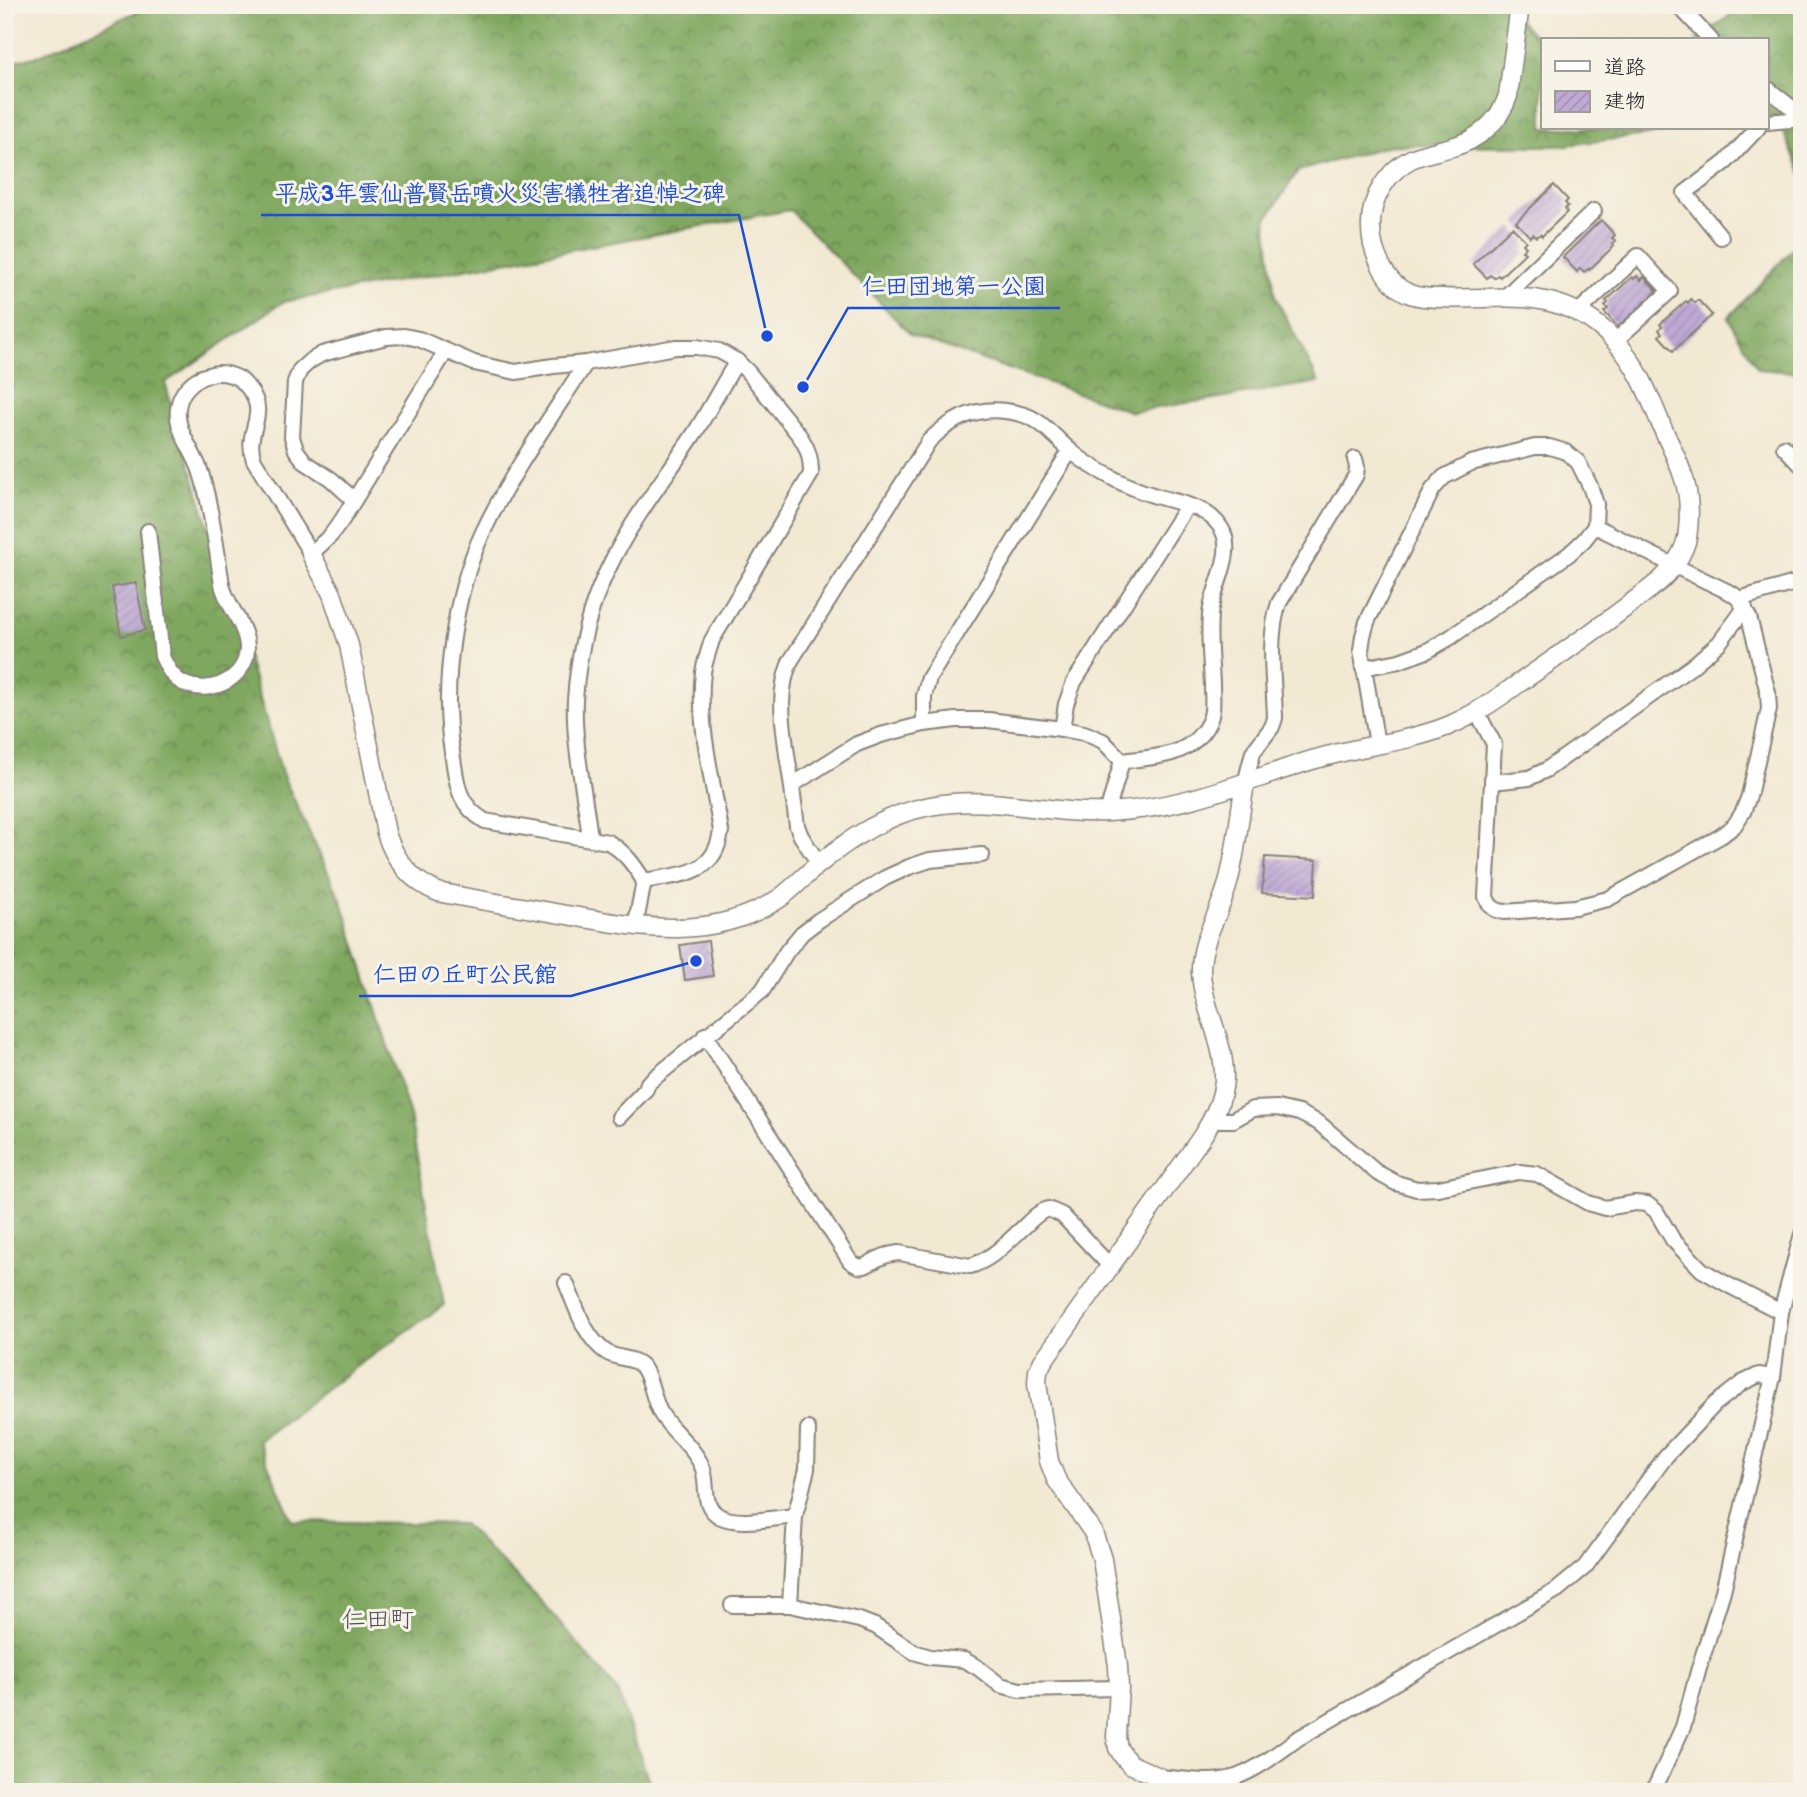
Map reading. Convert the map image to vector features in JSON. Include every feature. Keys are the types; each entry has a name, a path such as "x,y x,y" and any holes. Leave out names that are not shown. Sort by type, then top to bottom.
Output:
{"street":[{"path":"148,531 162,656 167,668 186,685 207,688 221,685 234,677 243,666 247,651 246,637 222,586 210,508 200,470 179,425 177,411 180,397 189,384 203,376 216,372 232,375 243,381 258,404 258,417 250,441 250,451 311,554 332,594 341,619 349,645 390,846 404,868 425,887 438,892 635,927 680,929 708,926 758,911 783,896 857,835 906,811 959,802 999,802 1107,813 1162,807 1202,798 1334,754 1426,734 1477,712 1645,593 1675,566 1688,533 1689,501 1683,473 1631,360 1596,323 1578,312 1540,300 1505,297 1452,299 1410,294 1398,287 1389,277 1376,253 1371,224 1376,199 1389,176 1411,159 1465,143 1478,136 1498,117 1504,107 1520,5"},
{"path":"1678,5 1709,38"},
{"path":"1769,90 1802,118"},
{"path":"1769,122 1802,118"},
{"path":"1721,237 1685,193 1726,162 1756,130"},
{"path":"1505,297 1594,211"},
{"path":"1578,312 1638,256 1670,291 1615,341"},
{"path":"354,500 331,479 305,462 296,450 292,437 295,382 300,370 322,354 386,337 419,339 474,363 516,372 676,347 719,351 737,362 759,384 807,446 811,459 811,474 712,640 703,670 703,725 721,831 719,845 713,857 692,871 644,881"},
{"path":"311,554 331,535 446,351"},
{"path":"590,838 576,738 575,701 580,661 595,599 617,552 737,362"},
{"path":"586,363 507,486 482,534 467,574 457,615 450,665 450,738 461,797 467,807 485,821 590,838 608,842 621,850 644,881 635,927"},
{"path":"820,864 797,826 781,705 782,685 790,662 929,441 951,421 963,416 989,410 1004,410 1027,416 1049,429 1070,451 1087,463 1152,495 1198,509 1211,516 1225,535 1226,559 1210,614 1212,713 1200,735 1179,752 1122,761"},
{"path":"1363,668 1399,661 1427,651 1569,554 1595,526 1596,504 1578,462 1566,452 1550,447 1535,447 1471,463 1444,477 1433,489 1367,622 1363,636 1363,668 1377,744"},
{"path":"1784,447 1802,466"},
{"path":"924,724 924,696 929,678 1070,451"},
{"path":"1173,1792 1159,1777 1130,1763 1118,1748 1118,1666 1102,1559 1093,1532 1056,1479 1049,1461 1037,1383 1038,1371 1213,1120 1223,1095 1221,1049 1204,997 1201,972 1203,946 1229,881 1253,752 1272,727 1275,718 1272,634 1274,617 1279,603 1356,475 1355,458"},
{"path":"1062,729 1066,704 1074,682 1187,506"},
{"path":"1477,712 1494,744 1486,897 1495,910 1504,912 1575,907 1608,899 1721,836 1734,826 1743,812 1769,709 1749,617 1742,604 1726,590 1595,526"},
{"path":"1492,782 1529,778 1546,770 1691,667 1719,643 1742,604 1802,581"},
{"path":"792,785 857,744 924,724 956,720 988,720 1084,733 1102,741 1122,761"},
{"path":"1107,813 1122,761"},
{"path":"620,1117 648,1083 762,991 787,951 802,933 819,920 884,878 909,867 930,860 982,855"},
{"path":"705,1035 854,1265 867,1266 879,1257 900,1253 970,1266 981,1263 996,1253 1035,1216 1048,1209 1062,1215 1110,1266"},
{"path":"1213,1120 1233,1120 1253,1109 1277,1108 1299,1113 1319,1123 1376,1172 1396,1183 1417,1189 1438,1188 1519,1172 1537,1174 1588,1203 1605,1208 1634,1203 1647,1205 1656,1211 1673,1240 1702,1269 1782,1312"},
{"path":"1653,1792 1683,1727 1723,1591 1773,1377 1782,1312 1802,1234"},
{"path":"566,1283 587,1330 596,1343 605,1352 616,1357 636,1361 645,1371 659,1410 669,1426 696,1456 703,1470 709,1505 714,1513 737,1521 794,1516"},
{"path":"1159,1777 1215,1780 1234,1777 1259,1766 1297,1739 1556,1590 1586,1567 1666,1457 1715,1404 1742,1383 1759,1375 1773,1377"},
{"path":"790,1605 794,1516 807,1469 808,1429"},
{"path":"732,1605 790,1605 859,1620 875,1626 914,1652 964,1661 977,1667 1000,1685 1020,1690 1119,1688"},
{"path":"1216,1792 1234,1777"}],"green space":[{"path":"152,5 1031,5 1169,13 1293,5 1506,5 1541,44 1541,130 1685,130 1559,146 1391,145 1298,171 1266,220 1275,296 1319,382 1132,412 911,335 790,210 283,302 165,383 283,776 342,902 410,1116 444,1305 258,1441 292,1521 463,1524 538,1598 617,1690 653,1792 5,1792 5,63 35,57"},
{"path":"1744,5 1802,5 1802,174 1777,118 1769,119 1769,38 1700,38"},
{"path":"1802,239 1802,373 1758,369 1728,318"}],"building":[{"path":"1554,185 1568,200 1565,203 1568,206 1565,209 1567,212 1542,236 1540,234 1536,237 1533,234 1530,237 1516,222"},
{"path":"1601,220 1615,235 1612,238 1616,241 1612,244 1614,246 1589,270 1584,272 1580,268 1577,272 1563,257"},
{"path":"1512,227 1526,241 1523,244 1526,247 1522,251 1525,253 1500,277 1498,275 1494,278 1490,275 1487,278 1473,264"},
{"path":"1637,276 1641,280 1644,277 1657,291 1618,327 1604,312 1608,309 1605,306 1608,303 1606,301 1632,277 1634,279"},
{"path":"1691,299 1695,303 1698,300 1712,315 1673,351 1659,336 1662,333 1659,330 1662,326 1660,324"},
{"path":"136,583 145,630 121,636 112,587"},
{"path":"1265,857 1317,860 1315,896 1262,893"},
{"path":"708,941 713,976 685,980 680,945"}],"place":[{"name":"平成3年雲仙普賢岳噴火災害犠牲者追悼之碑","path":"767,336"},
{"name":"仁田団地第一公園","path":"803,387"},
{"name":"仁田の丘町公民館","path":"696,961"}],"district":[{"name":"仁田町","path":"378,1619"}]}
